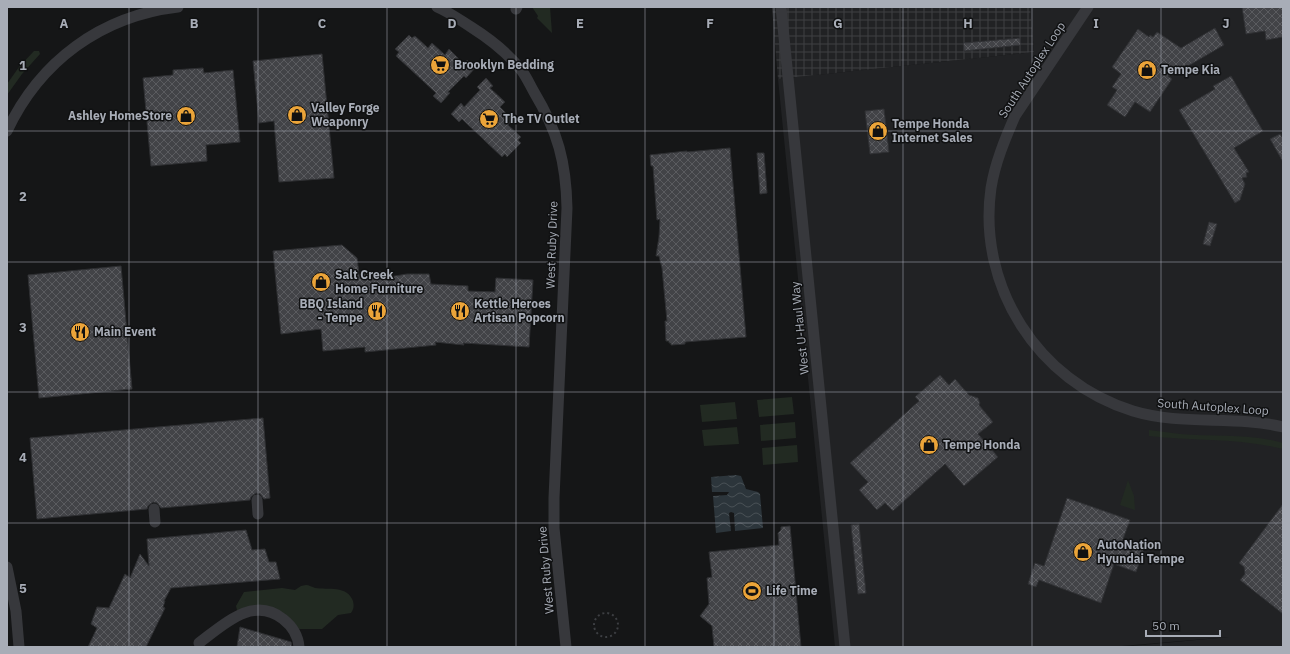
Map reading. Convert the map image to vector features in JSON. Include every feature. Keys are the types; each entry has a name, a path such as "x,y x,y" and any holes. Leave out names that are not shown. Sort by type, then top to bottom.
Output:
{"street":[{"path":"7,131 10,119 47,70 82,41 93,34 132,17 159,9 178,7"},
{"name":"West U-Haul Way","path":"781,7 845,647"},
{"name":"South Autoplex Loop","path":"1088,7 1015,116 994,172 989,209 992,252 997,272 1008,302 1025,333 1036,348 1077,384 1115,404 1133,411 1156,417 1241,421 1273,425 1283,428"},
{"name":"West Ruby Drive","path":"441,9 489,39 522,71 545,110 560,150 564,168 567,208 554,498 556,549 566,647"},
{"path":"257,500 258,514"},
{"path":"154,509 155,522"},
{"path":"7,567 16,611 19,647"},
{"path":"199,643 240,613 262,609 278,615 290,624 296,633 299,647"}],"path":[{"path":"609,613 616,617 618,626 618,629 614,635 604,638 598,634 594,625 598,616 609,613"}],"shaded area":[{"path":"532,7 550,7 552,33 537,18 538,16"},
{"path":"772,7 1030,7 1034,52 778,79"},
{"path":"1030,7 1283,7 1283,647 1121,647 1229,637 1110,647 835,647 778,79 1034,52"},
{"path":"34,51 39,51 40,54 22,74 7,95 7,84 19,67"},
{"path":"792,397 794,414 759,417 757,400"},
{"path":"735,402 737,419 702,422 700,405"},
{"path":"795,422 796,438 761,441 760,425"},
{"path":"737,427 739,444 704,446 702,430"},
{"path":"1149,430 1193,435 1257,438 1283,443 1283,449 1266,445 1233,441 1149,436"},
{"path":"797,445 798,462 763,465 762,448"},
{"path":"1128,480 1134,496 1135,510 1120,505"},
{"path":"306,585 315,588 337,589 346,592 353,601 354,607 352,612 338,615 322,629 299,629 292,620 279,611 265,608 237,610 236,606 244,592 282,588 295,590"}],"water":[{"path":"741,476 746,489 758,492 760,494 763,528 735,531 734,513 731,512 729,513 731,531 716,533 713,496 727,495 729,492 712,492 711,477"}],"building":[{"path":"1242,7 1283,7 1283,37 1266,40 1265,31 1246,34"},
{"name":"Tempe Kia","path":"1215,28 1224,45 1168,76 1172,79 1150,112 1135,102 1125,117 1107,105 1117,90 1112,87 1121,74 1112,67 1138,29 1149,37 1150,35 1153,37 1157,32 1181,48"},
{"path":"409,35 412,38 415,36 428,48 432,43 445,55 449,49 464,64 467,60 475,68 466,78 464,76 448,92 450,93 441,103 433,96 436,93 396,56 399,52 395,49"},
{"path":"1020,38 1021,45 964,51 963,43"},
{"path":"322,54 334,178 279,182 274,121 259,123 253,61"},
{"path":"203,68 204,73 233,70 240,142 206,145 207,161 151,166 143,78 173,75 173,70"},
{"path":"1231,76 1263,131 1234,148 1249,172 1246,173 1247,177 1242,178 1245,184 1240,200 1235,203 1179,110 1215,89 1213,86"},
{"path":"486,78 493,86 490,88 505,102 500,107 513,120 508,125 521,137 518,140 521,143 507,157 505,154 502,157 462,119 459,122 451,114 461,103 464,107 480,90 477,87"},
{"name":"Tempe Honda Internet Sales","path":"884,109 889,152 870,154 865,111"},
{"path":"1280,134 1283,139 1283,162 1270,139"},
{"path":"730,148 746,337 685,342 685,344 671,345 669,341 666,341 665,321 667,321 662,268 659,256 656,256 660,219 657,220 653,166 651,166 650,155"},
{"path":"757,153 764,153 767,193 760,194"},
{"path":"1209,222 1217,224 1210,246 1203,244"},
{"path":"342,245 357,258 359,274 389,271 389,277 407,274 429,274 431,284 468,286 468,291 495,292 496,278 533,280 529,347 463,343 464,345 435,342 436,345 365,352 365,347 323,351 321,329 281,334 273,251"},
{"name":"Main Event","path":"121,266 132,389 39,398 28,275"},
{"name":"Tempe Honda","path":"940,375 949,385 955,379 969,395 978,398 980,403 979,405 993,422 978,434 998,457 964,486 945,464 893,511 885,503 877,510 859,490 868,482 850,463 919,401 915,397"},
{"path":"263,418 270,498 264,499 260,494 256,493 250,500 161,508 157,503 153,502 147,509 37,519 30,438"},
{"name":"AutoNation Hyundai Tempe","path":"1067,498 1130,520 1122,542 1144,549 1136,572 1114,564 1101,603 1039,580 1036,587 1028,584 1035,563 1044,566"},
{"path":"1283,504 1283,614 1240,580 1245,574 1244,567 1239,563"},
{"path":"859,524 866,593 858,594 851,525"},
{"name":"Life Time","path":"790,526 801,647 714,647 712,626 700,616 709,604 707,578 712,577 709,552 779,545 778,533 781,530 781,527"},
{"path":"246,530 252,550 265,549 269,562 276,562 280,579 171,588 164,601 163,607 165,608 146,647 88,647 97,628 91,624 97,607 109,608 125,574 130,578 140,554 149,566 147,539"},
{"path":"240,627 291,642 292,647 237,647"}],"place":[{"name":"Brooklyn Bedding","path":"440,65"},
{"name":"Tempe Kia","path":"1147,70"},
{"name":"Valley Forge Weaponry","path":"297,115"},
{"name":"Ashley HomeStore","path":"186,116"},
{"name":"The TV Outlet","path":"489,119"},
{"name":"Tempe Honda Internet Sales","path":"878,131"},
{"name":"Salt Creek Home Furniture","path":"321,282"},
{"name":"BBQ Island - Tempe","path":"377,311"},
{"name":"Kettle Heroes Artisan Popcorn","path":"460,311"},
{"name":"Main Event","path":"80,332"},
{"name":"Tempe Honda","path":"929,445"},
{"name":"AutoNation Hyundai Tempe","path":"1083,552"},
{"name":"Life Time","path":"752,591"}]}
